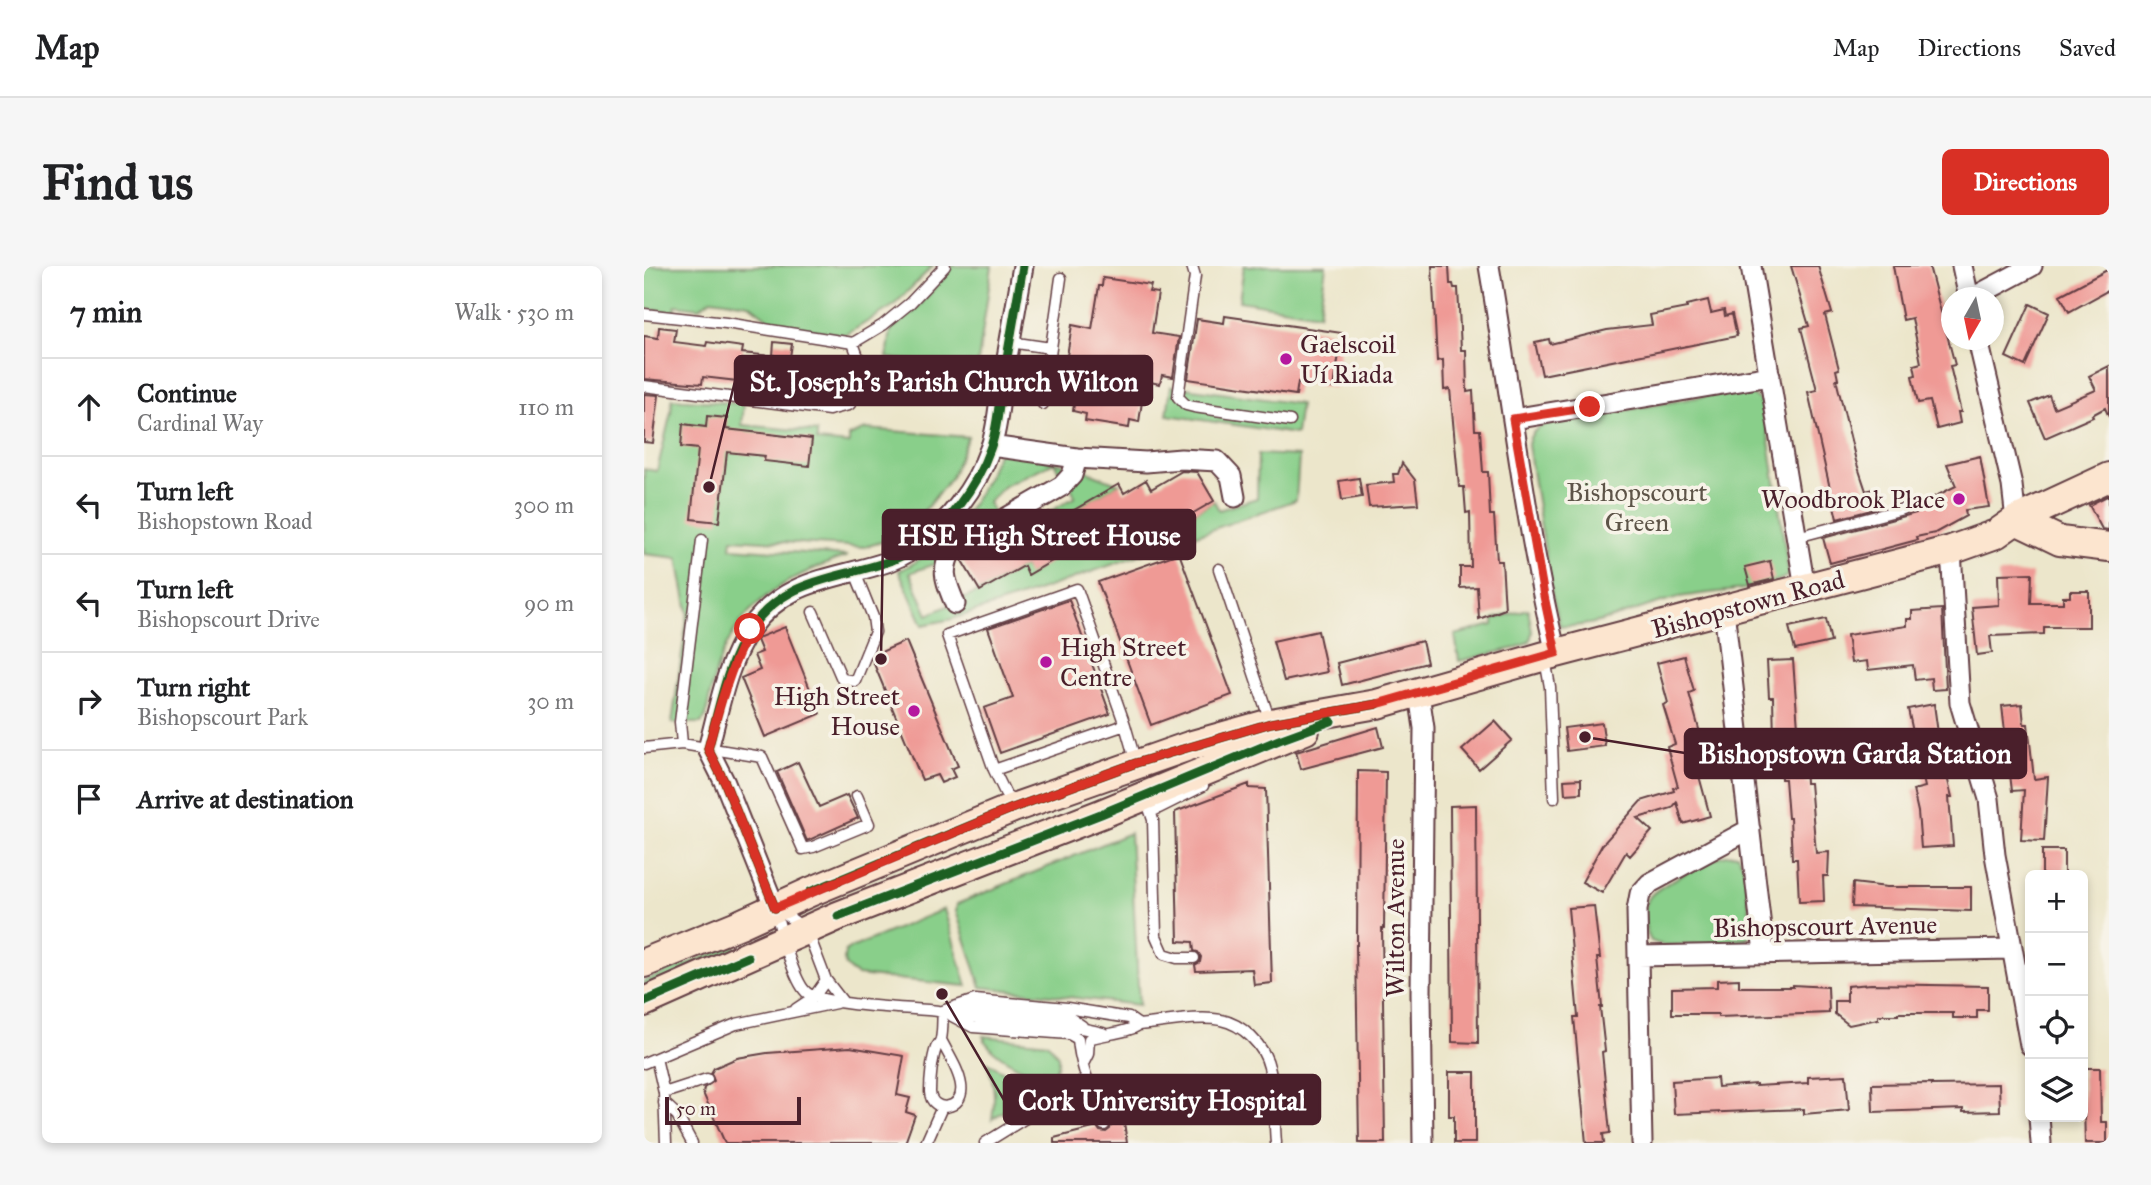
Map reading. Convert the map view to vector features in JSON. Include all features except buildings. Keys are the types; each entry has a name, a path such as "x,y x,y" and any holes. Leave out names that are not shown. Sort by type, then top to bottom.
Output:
{"main road":[{"name":"Bishopstown Road","path":"644,963 1013,808 1136,763 1271,723 1419,694 1550,654 1951,551 1996,534 2016,520 2109,477"},
{"path":"2016,520 2060,541 2109,547"},
{"name":"Bishopstown Road","path":"644,1002 795,936 1148,804 1228,762 1377,704"}],"street":[{"path":"775,908 725,783 708,749 735,658 750,629 768,608 789,593 814,581 891,561 917,546 959,506 979,475 991,446 1023,266"},
{"path":"1489,266 1544,596 1550,654"},
{"path":"1751,266 1805,588"},
{"path":"1962,266 1967,287"},
{"path":"1991,287 2032,266"},
{"path":"1980,350 2012,485 2016,520"},
{"path":"1513,419 1770,376"},
{"path":"991,446 1077,458 1146,462 1181,459 1217,461 1231,476 1236,497"},
{"path":"955,604 944,576 944,564 952,549 1062,485 1072,475 1077,458"},
{"path":"1951,551 1960,701 1988,797 1995,855 2025,1018"},
{"path":"1724,610 1763,953"},
{"name":"Wilton Avenue","path":"1419,694 1424,727 1421,943 1423,1143"},
{"path":"1642,1143 1637,910 1640,894 1650,883 1750,829"},
{"name":"Bishopscourt Avenue","path":"1638,956 2012,949"},
{"path":"2039,1122 2041,1143"}],"lane":[{"path":"644,314 726,323 853,343 883,325 911,303 946,266"},
{"path":"1192,266 1195,276 1178,397 1194,407 1290,421"},
{"path":"1043,404 1062,278"},
{"path":"1010,342 1051,348"},
{"path":"644,386 829,410 839,409 849,405 854,399 860,362 853,343"},
{"path":"1797,537 1903,509"},
{"path":"682,744 680,722 702,540"},
{"path":"1219,569 1271,723"},
{"path":"813,612 842,679 855,681 875,632 873,617 855,570"},
{"path":"1013,808 994,770 947,635 1077,589 1125,724 1136,763"},
{"path":"1550,654 1555,798"},
{"path":"994,770 1125,724"},
{"path":"644,748 682,744 762,757 803,849 869,824 857,796"},
{"path":"1148,804 1155,847 1156,936 1164,954 1177,958 1194,958"},
{"path":"775,908 843,1002"},
{"path":"775,908 795,936 804,990 793,1011"},
{"path":"793,1011 814,997 826,980"},
{"path":"804,990 814,997 843,1002 943,1011 974,1017 1083,1028 1103,1033"},
{"path":"943,1011 975,1000 1067,1007 1129,1018 1139,1025"},
{"path":"644,1063 736,1024 843,1002"},
{"path":"941,1040 962,1087 957,1103 942,1107 935,1103 930,1093 935,1050 941,1040 943,1011"},
{"path":"943,1011 973,1027 1069,1034 1078,1039 1079,1055 1084,1062 1086,1077 1104,1125"},
{"path":"1089,1039 1103,1033 1131,1030 1139,1025 1202,1019 1221,1020 1242,1028 1261,1049 1269,1066 1276,1143"},
{"path":"1083,1028 1089,1039 1088,1054 1084,1062"},
{"path":"656,1058 664,1098 666,1143"},
{"path":"985,1143 1079,1085 1086,1077"},
{"path":"664,1098 707,1079"},
{"path":"664,1098 692,1143"},
{"path":"926,1143 942,1107"},
{"path":"665,1130 672,1143"}],"green space":[{"path":"644,266 933,266 893,306 847,334 840,335 774,323 749,304 711,299 699,308 676,305 674,312 644,309"},
{"path":"953,266 992,266 977,369 887,358 891,329 914,312"},
{"path":"1244,266 1326,266 1319,314 1239,301"},
{"path":"1171,386 1300,404 1296,434 1167,415"},
{"name":"Bishopscourt Green","path":"1738,390 1753,396 1764,407 1789,575 1749,588 1676,598 1590,624 1560,626 1552,595 1528,445 1533,433 1544,425"},
{"path":"672,399 744,404 742,425 817,432 817,441 849,444 849,436 866,429 968,437 951,478 915,522 888,540 865,547 732,539 731,548 848,556 791,580 749,612 733,632 721,656 706,717 701,723 672,723 688,612 678,558 644,554 644,469 657,471"},
{"path":"1003,448 1070,466 1061,476 1054,462 1004,486 988,503 994,513 945,545 937,573 934,564 910,573 928,615 980,591 1024,566 1029,574 1071,550 1049,512 1075,497 1071,487 1084,470 1119,484 1075,510 1139,526 1143,533 1167,519 1172,526 1214,501 1219,510 1257,498 1258,454 1299,456 1296,500 1020,597 952,619 923,625 899,571 926,555 960,521 978,495"},
{"path":"1528,609 1532,632 1530,641 1516,648 1459,661 1455,635 1493,625 1493,619"},
{"path":"1130,833 1139,1005 981,987 956,911 957,904"},
{"path":"1737,854 1744,866 1752,929 1747,940 1737,944 1662,945 1651,941 1644,914 1653,893 1710,861"},
{"path":"944,909 967,986 857,975 846,965 846,950"},
{"path":"734,945 736,949 644,988 644,981"},
{"path":"983,1036 1048,1043 1058,1056 1057,1067 1044,1078 1036,1075 1000,1056"},
{"path":"987,1062 1038,1088 992,1119 994,1090"}],"cycle path":[{"path":"775,908 725,783 708,749 729,672 750,629 764,612 780,599 814,583 900,557 937,530 964,499 981,471 994,435 1023,266"},
{"path":"810,892 1013,808 1136,763 1271,723 1377,704"},
{"path":"838,916 1331,721"},
{"path":"644,1002 748,957"}],"place":[{"name":"Gaelscoil Uí Riada","path":"1286,359"},
{"name":"St. Joseph's Parish Church Wilton","path":"709,487"},
{"name":"Woodbrook Place","path":"1959,499"},
{"name":"HSE High Street House","path":"881,659"},
{"name":"High Street Centre","path":"1046,662"},
{"name":"High Street House","path":"914,711"},
{"name":"Bishopstown Garda Station","path":"1585,737"},
{"name":"Cork University Hospital","path":"942,994"}],"route":[{"path":"750,629 735,658 708,749 725,783 775,908 1013,808 1136,763 1271,723 1419,694 1556,653 1513,419 1590,407"}]}
